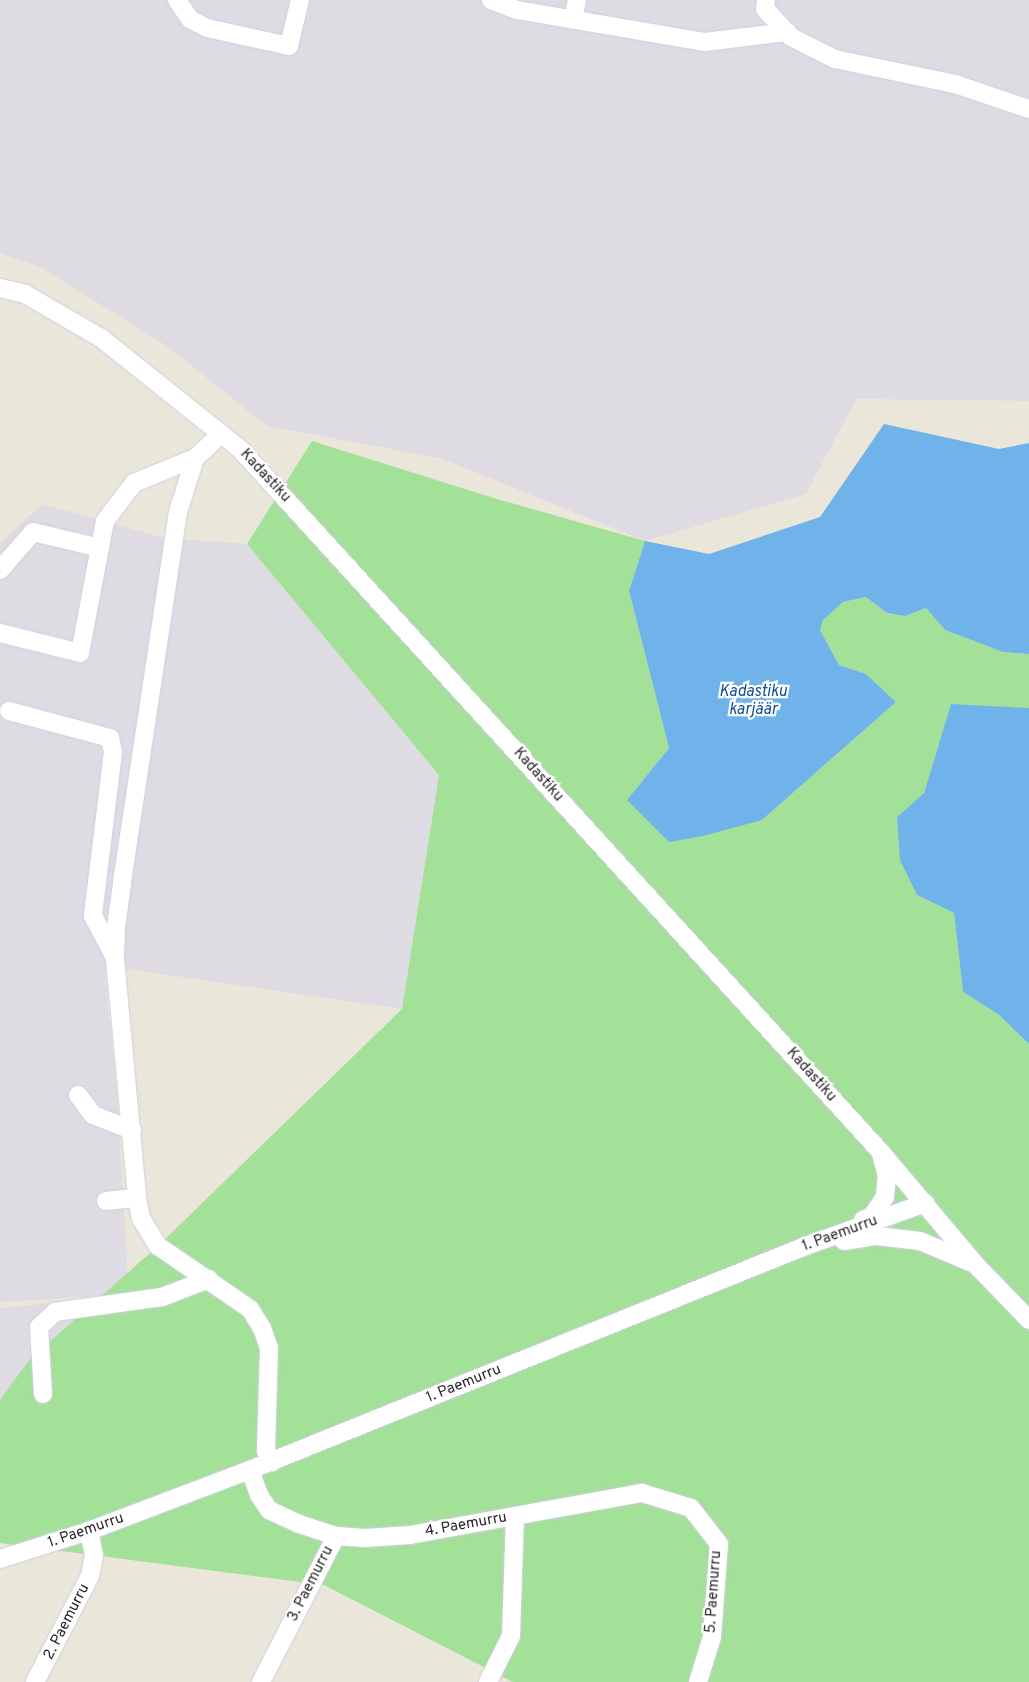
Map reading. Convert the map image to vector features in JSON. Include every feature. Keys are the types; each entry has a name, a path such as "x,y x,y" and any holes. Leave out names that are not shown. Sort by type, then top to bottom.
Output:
{"street":[{"path":"177,0 190,19 207,28 289,46 300,0"},
{"path":"491,0 517,10 704,42 787,32"},
{"path":"573,19 577,0"},
{"path":"766,0 765,9 791,37 835,58 955,84 1029,110"},
{"name":"Kadastiku","path":"0,288 25,294 102,338 240,449 880,1151 975,1264 1029,1320"},
{"path":"0,633 80,653 105,521 134,484 195,458 221,434"},
{"path":"195,458 178,512 169,561 121,893 115,959 137,1198 141,1218 158,1246 209,1279 250,1309 264,1334 269,1348 266,1451 272,1462"},
{"path":"0,570 33,532 100,548"},
{"path":"9,711 110,738 113,752 93,916 115,959"},
{"path":"78,1094 93,1114 132,1130"},
{"path":"804,1247 872,1216 880,1207 885,1197 887,1176 880,1151"},
{"path":"106,1201 137,1198"},
{"name":"1. Paemurru","path":"0,1559 89,1531 272,1462 804,1247 925,1203"},
{"path":"804,1247 877,1236 920,1241 975,1264"},
{"path":"43,1394 39,1327 55,1312 162,1297 209,1279"},
{"name":"3. Paemurru","path":"250,1470 259,1495 269,1510 299,1524 336,1536 261,1682"},
{"name":"5. Paemurru","path":"515,1516 642,1494 692,1508 719,1544 712,1637 698,1682"},
{"name":"4. Paemurru","path":"336,1536 365,1538 410,1535 515,1516 511,1636 488,1682"},
{"name":"2. Paemurru","path":"36,1682 90,1576 94,1555 89,1531"}],"shaded area":[{"path":"0,0 1029,0 1029,401 856,399 806,494 645,541 440,458 267,426 167,346 42,268 0,253"},
{"path":"42,504 165,538 247,544 439,775 402,1009 106,966 105,979 117,1095 129,1294 0,1302 0,543","holes":["159,579 107,941 122,825"]},
{"path":"73,1301 86,1441 0,1440 0,1308"}],"green space":[{"path":"312,441 497,499 645,541 629,591 669,748 627,800 762,820 896,702 866,674 839,665 820,630 823,620 843,602 866,597 887,613 905,616 926,608 945,630 1003,652 1029,654 1029,708 951,705 924,793 897,817 917,895 954,913 963,992 998,1014 1029,1044 1029,1682 513,1682 324,1585 0,1543 0,1400 30,1359 158,1246 402,1009 439,775 247,544"}],"water":[{"name":"Kadastiku karjäär","path":"884,424 999,449 1029,443 1029,654 1003,652 945,630 926,608 905,616 887,613 866,597 843,602 823,620 820,630 839,665 866,674 896,702 762,820 703,836 669,842 627,800 669,748 629,591 645,541 709,554 820,517"},
{"path":"951,704 1029,708 1029,1044 998,1014 963,992 954,913 917,895 900,860 897,817 924,793"}]}
